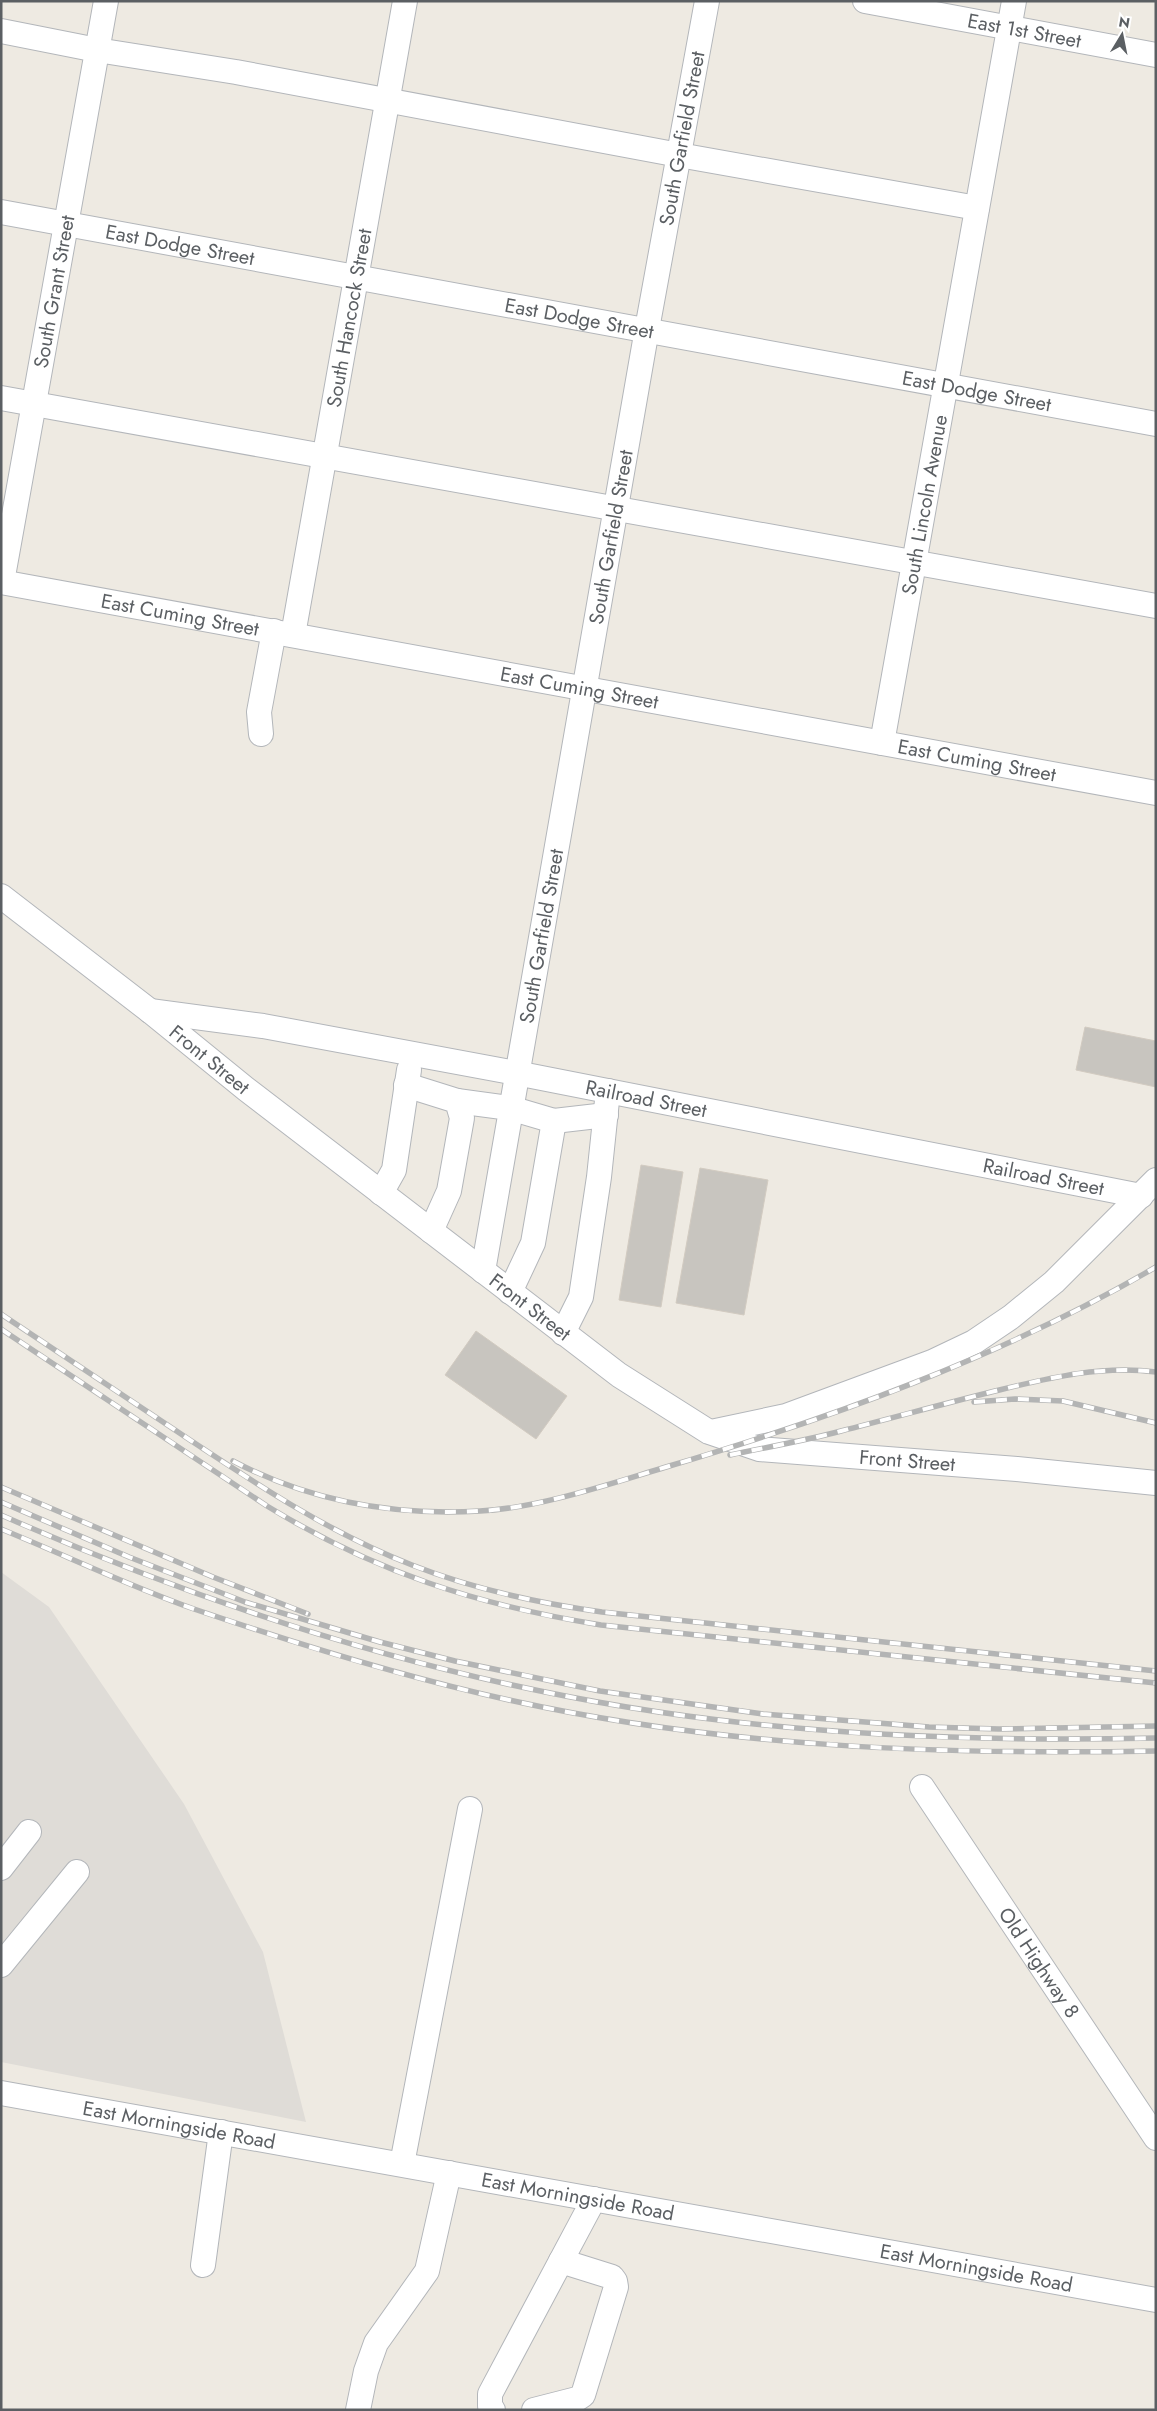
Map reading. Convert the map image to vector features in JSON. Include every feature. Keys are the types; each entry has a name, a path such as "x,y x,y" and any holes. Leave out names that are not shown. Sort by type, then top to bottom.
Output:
{"street":[{"name":"South Grant Street","path":"2,582 32,403 106,1"},
{"name":"South Hancock Street","path":"261,734 259,712 284,633 326,456 405,1"},
{"name":"South Garfield Street","path":"483,1271 516,1072 647,329 707,1"},
{"name":"East 1st Street","path":"865,1 1156,55"},
{"name":"South Lincoln Avenue","path":"882,743 1014,1"},
{"path":"1,31 97,50 236,72 679,155 977,208"},
{"name":"East Dodge Street","path":"1,212 647,329 1156,424"},
{"path":"1,398 616,508 914,564 1156,606"},
{"name":"East Cuming Street","path":"2,582 1156,794"},
{"name":"Front Street","path":"1,896 150,1011 246,1089 563,1333 650,1397 709,1432 759,1449 1017,1469 1156,1483"},
{"name":"Railroad Street","path":"150,1011 264,1026 516,1072 608,1091 1148,1188"},
{"path":"381,1193 394,1170 412,1053"},
{"path":"406,1085 457,1101 510,1108 554,1122 606,1115"},
{"path":"563,1333 582,1297 599,1177 608,1091"},
{"path":"431,1231 449,1191 462,1118 457,1101"},
{"path":"510,1292 533,1242 554,1122"},
{"path":"709,1432 786,1416 932,1362 974,1342 1012,1317 1054,1282 1148,1188"},
{"name":"Old Highway 8","path":"922,1787 1156,2138"},
{"path":"402,2164 470,1809"},
{"path":"1,1868 29,1832"},
{"path":"1,1965 77,1872"},
{"name":"East Morningside Road","path":"1,2093 1156,2300"},
{"path":"203,2264 221,2132"},
{"path":"358,2410 366,2371 376,2343 427,2271 449,2173"},
{"path":"493,2410 490,2406 490,2394 594,2199"},
{"path":"534,2410 577,2399 583,2395 616,2287 612,2277 561,2261"}],"shaded area":[{"path":"1,1572 49,1607 184,1804 263,1952 306,2122 1,2062"}],"building":[{"path":"1085,1027 1156,1041 1156,1087 1076,1070"},
{"path":"641,1165 683,1172 661,1307 619,1300"},
{"path":"700,1168 768,1180 744,1315 676,1303"},
{"path":"476,1331 567,1396 536,1439 445,1375"}],"railway":[{"path":"233,1461 262,1475 322,1496 384,1508 416,1511 480,1511 503,1509 550,1500 621,1481 729,1448 917,1382 1039,1329 1156,1267"},
{"path":"1,1314 270,1492 325,1524 382,1553 435,1574 530,1600 602,1612 1156,1671"},
{"path":"1,1329 267,1506 307,1529 347,1550 387,1567 469,1596 555,1617 601,1625 1156,1683"},
{"path":"730,1455 827,1435 1055,1377 1115,1370 1156,1372"},
{"path":"974,1402 1015,1399 1063,1401 1156,1423"},
{"path":"1,1487 213,1577 308,1614"},
{"path":"1,1502 129,1557 245,1602 380,1642 455,1661 600,1691 763,1714 929,1727 999,1729 1156,1726"},
{"path":"1,1515 90,1553 181,1588 272,1619 365,1648 459,1673 554,1694 649,1711 745,1723 848,1732 1001,1739 1156,1738"},
{"path":"1,1529 170,1600 272,1635 350,1659 469,1691 589,1716 750,1738 831,1745 993,1751 1156,1751"}]}
